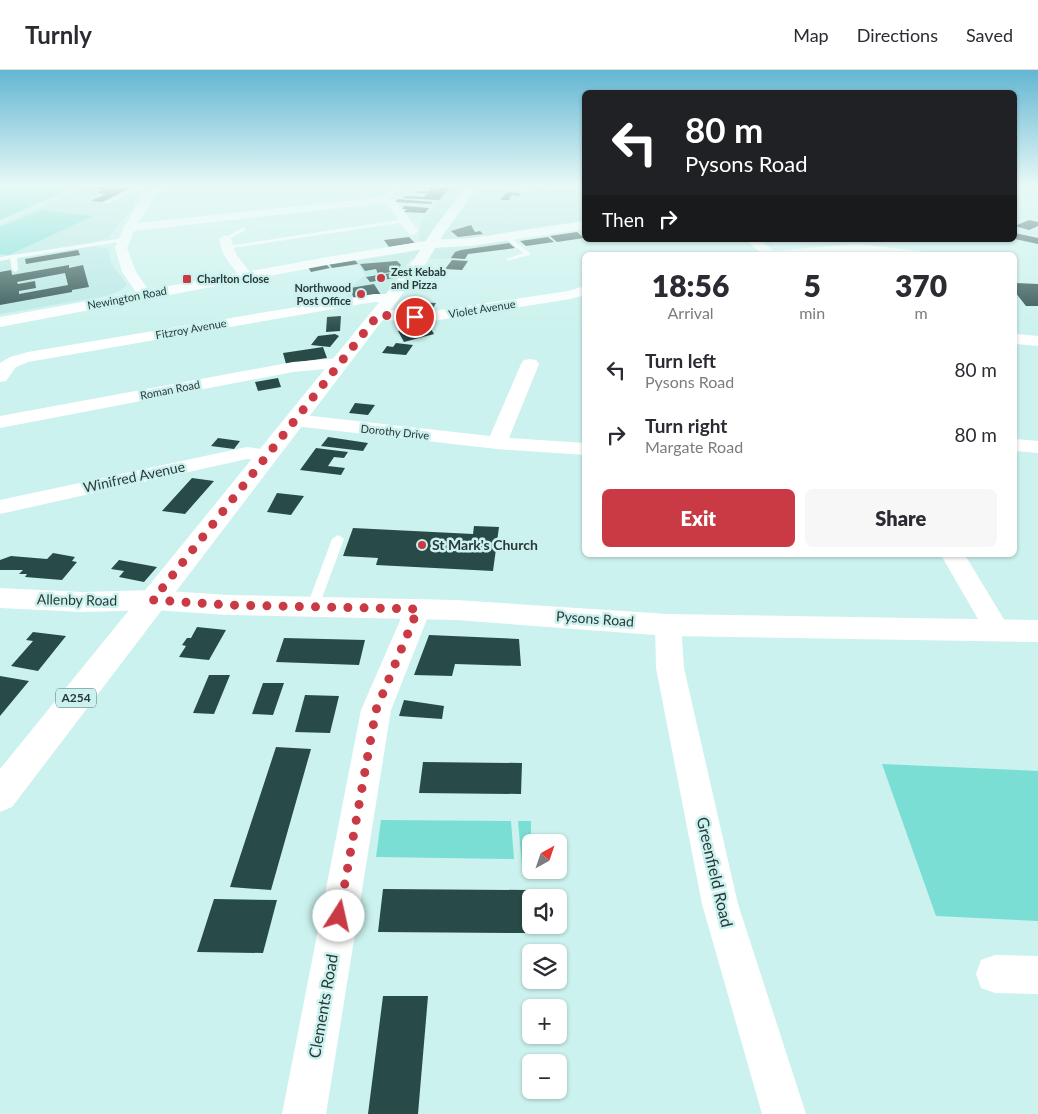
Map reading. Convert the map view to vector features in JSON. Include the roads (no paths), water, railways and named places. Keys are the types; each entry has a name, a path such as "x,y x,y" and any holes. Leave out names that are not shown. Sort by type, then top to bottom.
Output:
{"main road":[{"name":"A254","path":"0,796 378,315 437,236"},
{"name":"Newington Road","path":"0,322 431,244 463,243 507,236"},
{"name":"Allenby Road","path":"0,598 82,602 153,600"},
{"name":"Pysons Road","path":"153,600 228,605 474,611 668,625 1038,631"}],"street":[{"path":"125,236 121,248 129,272 145,295"},
{"path":"755,242 767,252"},
{"path":"225,243 246,276"},
{"path":"787,252 856,244 903,252"},
{"name":"Violet Avenue","path":"378,315 432,316 570,295 582,291"},
{"name":"Fitzroy Avenue","path":"0,377 2,369 8,364 40,355 374,298 390,298"},
{"path":"1017,339 1038,341"},
{"name":"Roman Road","path":"0,422 293,367 340,363"},
{"path":"497,443 529,364"},
{"name":"Dorothy Drive","path":"294,420 497,443 582,449"},
{"path":"1017,446 1038,447"},
{"name":"Winifred Avenue","path":"0,507 247,452 268,455"},
{"path":"954,557 998,631"},
{"name":"Clements Road","path":"304,1114 376,710 418,609"},
{"name":"Greenfield Road","path":"668,625 670,668 720,904 784,1114"},
{"path":"995,974 1038,975"}],"lane":[{"path":"0,259 118,236"},
{"path":"225,243 235,236"},
{"path":"225,243 304,236"},
{"path":"507,236 528,254 508,260"},
{"path":"13,257 15,270"},
{"path":"313,606 338,539"}],"place":[{"name":"Zest Kebab and Pizza","path":"381,278"},
{"name":"Charlton Close","path":"187,279"},
{"name":"Northwood Post Office","path":"361,294"},
{"name":"St Mark's Church","path":"422,545"}]}
